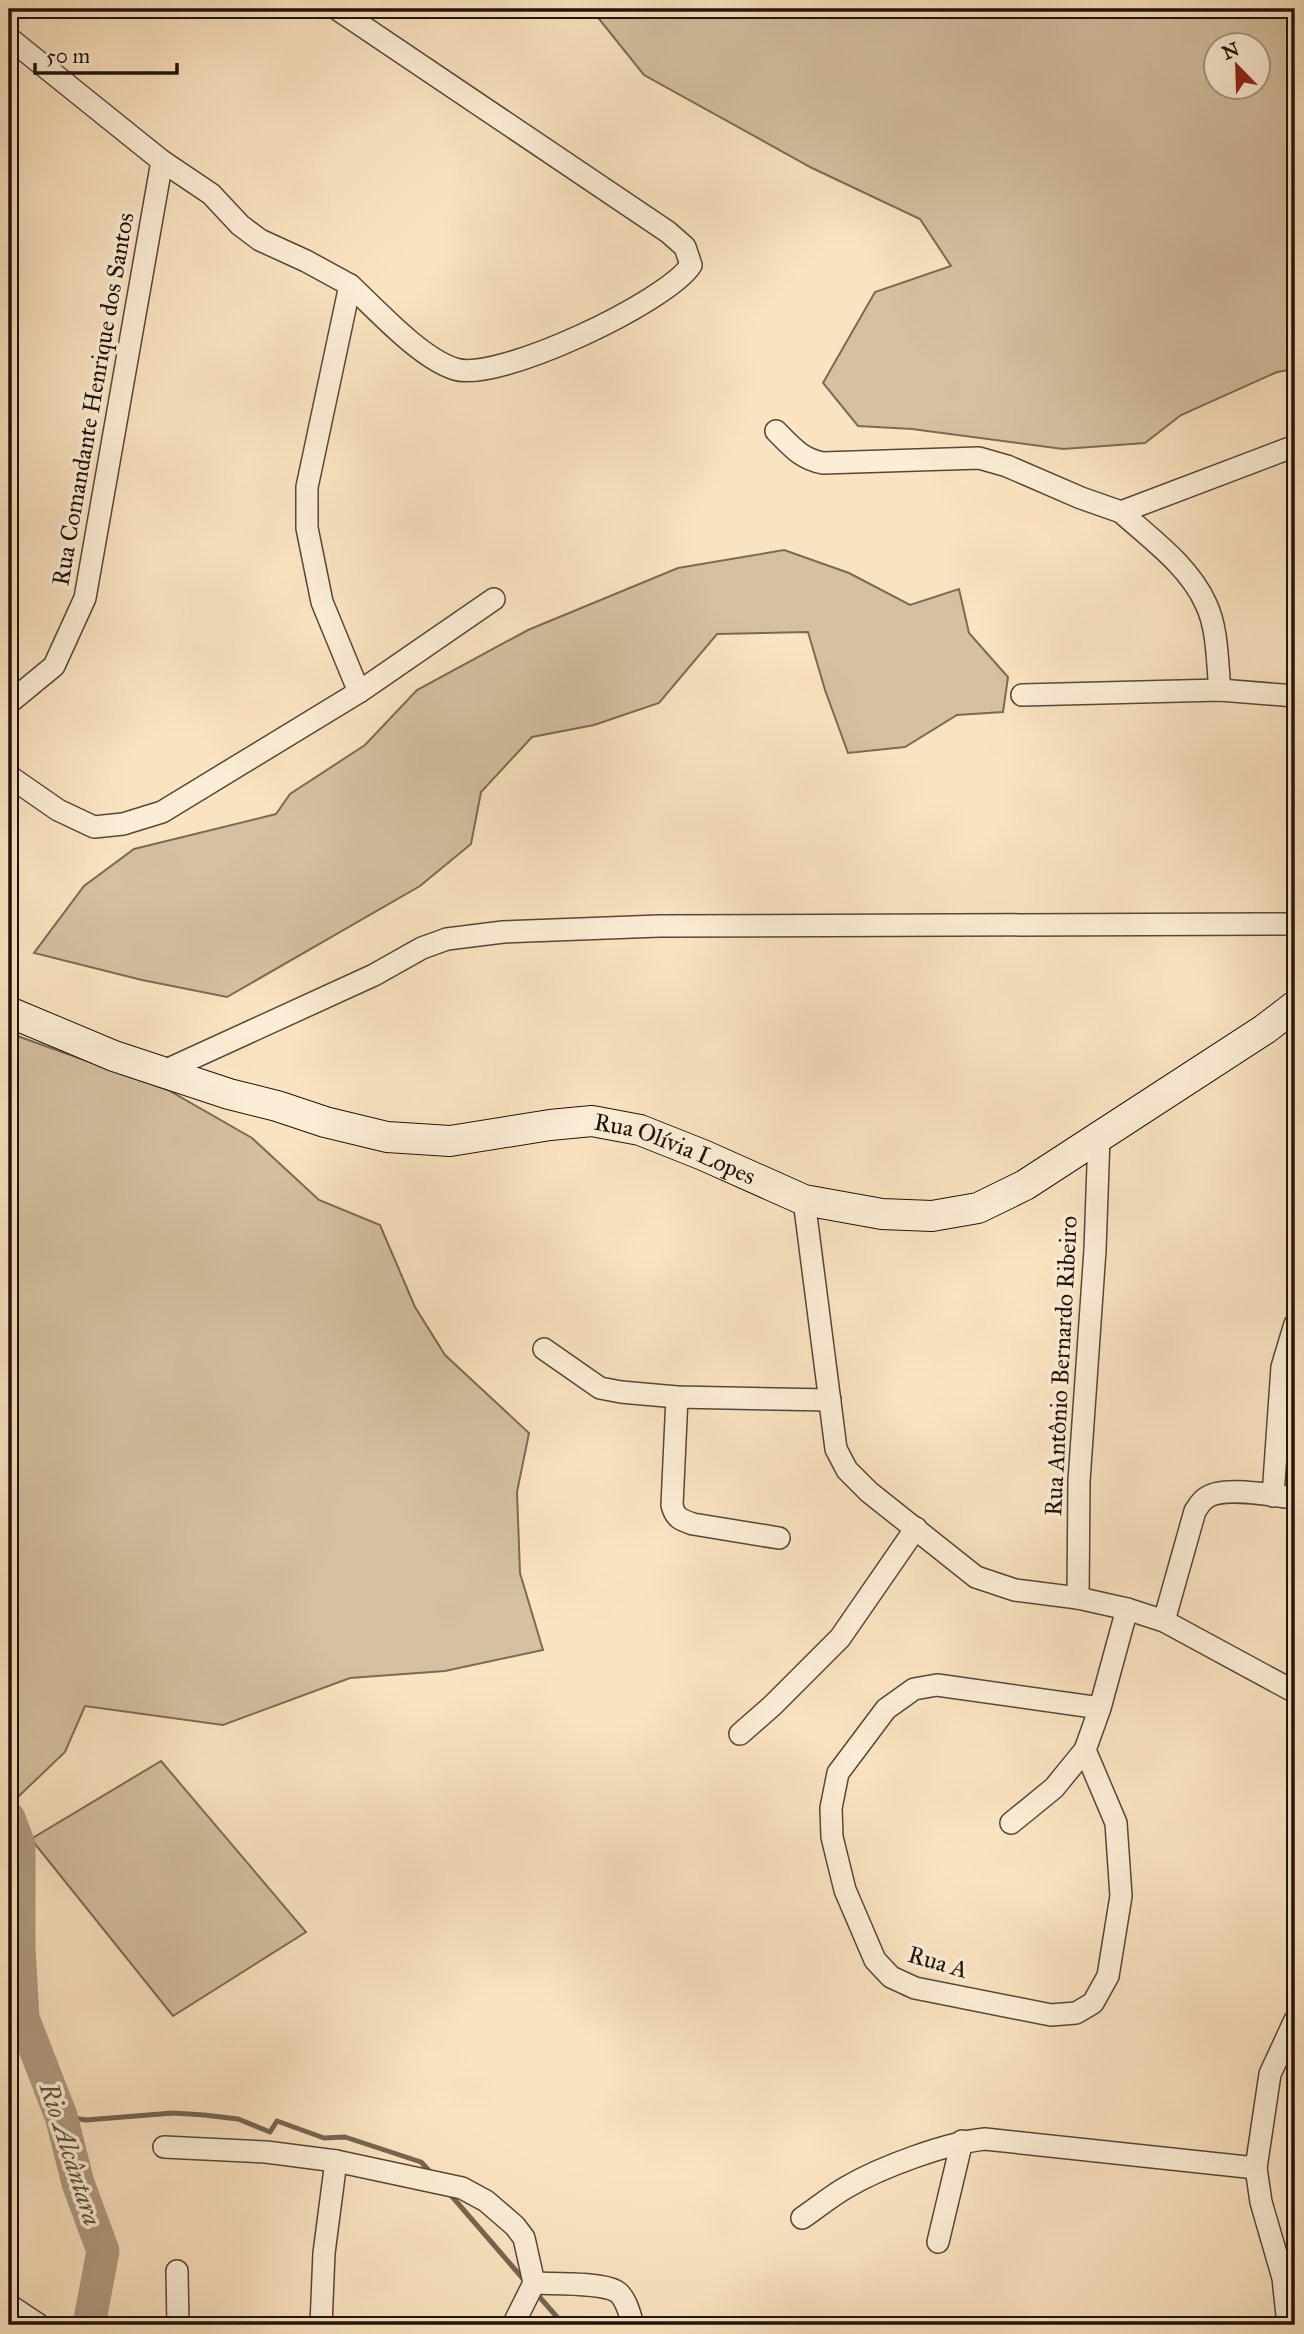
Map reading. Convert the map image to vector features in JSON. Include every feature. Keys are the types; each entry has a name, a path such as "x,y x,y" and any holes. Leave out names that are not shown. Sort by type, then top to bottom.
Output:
{"street":[{"path":"9,38 162,161 211,194 240,225 260,240 350,285 398,330 430,355 456,370 484,369 564,344 634,309 674,283 691,265 685,247 668,232 337,9"},
{"name":"Rua Comandante Henrique dos Santos","path":"9,703 54,666 85,598 162,161"},
{"path":"350,285 307,487 307,528 322,603 359,692"},
{"path":"776,431 809,461 836,463 978,458 1007,466 1121,512 1181,568 1207,604 1213,625 1220,690"},
{"path":"1121,512 1295,446"},
{"path":"9,776 58,810 94,827 124,824 162,812 359,692 494,599"},
{"path":"1022,695 1220,690 1295,696"},
{"path":"162,1072 374,975 422,948 447,939 503,932 659,926 1295,924"},
{"name":"Rua Olívia Lopes","path":"9,1012 114,1056 162,1072 325,1122 387,1137 450,1141 592,1121 640,1130 703,1154 804,1200 882,1214 932,1216 978,1208 1025,1185 1265,1029 1295,1006"},
{"name":"Rua Antônio Bernardo Ribeiro","path":"1078,1598 1079,1481 1095,1250 1099,1137"},
{"path":"804,1200 836,1449 847,1469 869,1492 976,1577 1015,1590 1078,1598 1164,1621 1295,1692"},
{"path":"1273,1496 1282,1367 1295,1324"},
{"path":"544,1349 600,1388 677,1396 830,1401"},
{"path":"677,1396 672,1505 674,1514 680,1520 693,1524 779,1538"},
{"path":"1164,1621 1195,1511 1204,1499 1214,1494 1229,1492 1295,1499"},
{"path":"740,1734 840,1638 916,1528"},
{"path":"1012,1823 1054,1788 1085,1750 1100,1708 1127,1609"},
{"name":"Rua A","path":"1085,1750 1116,1823 1121,1896 1108,1976 1093,2003 1076,2013 1051,2015 915,1988 891,1977 875,1960 845,1890 832,1837 831,1808 838,1773 886,1709 914,1689 937,1685 1100,1708"},
{"path":"1289,2325 1283,2278 1261,2202 1256,2168 1270,2074 1295,2020"},
{"path":"802,2218 870,2175 962,2141 985,2138 1256,2168"},
{"path":"938,2242 962,2141"},
{"path":"164,2147 266,2152 336,2161 462,2189 486,2201 515,2226 524,2238 534,2283 513,2325"},
{"path":"321,2325 324,2253 336,2161"},
{"path":"177,2272 178,2325"},
{"path":"534,2283 586,2285 616,2291 625,2303 633,2325"},
{"path":"9,2305 39,2325"}],"shaded area":[{"path":"591,9 1295,9 1295,369 1277,372 1181,415 1145,443 1063,449 912,429 858,426 823,383 875,292 951,266 920,219 812,168 644,75"},
{"path":"784,550 849,573 910,605 959,589 969,633 1008,677 1003,712 957,715 905,747 848,753 808,632 717,634 659,703 594,725 532,737 481,792 471,844 420,886 227,997 142,980 34,953 84,886 134,849 276,814 290,794 365,745 417,690 528,630 678,568"},
{"path":"9,1033 168,1090 252,1138 319,1200 380,1225 415,1307 445,1355 529,1433 517,1492 520,1573 543,1650 445,1671 350,1678 223,1725 85,1706 65,1752 19,1796 9,1762"},
{"path":"161,1761 306,1932 173,2016 31,1839"}],"waterway":[{"name":"Rio Alcântara","path":"9,1818 19,1845 19,1947 23,2018 61,2116 78,2183 103,2251 89,2325"},
{"path":"61,2116 86,2120 173,2113 204,2115 238,2119 270,2132 277,2121 324,2138 345,2137 421,2162 433,2175"},
{"path":"449,2193 525,2281"},
{"path":"536,2293 564,2325"}]}
